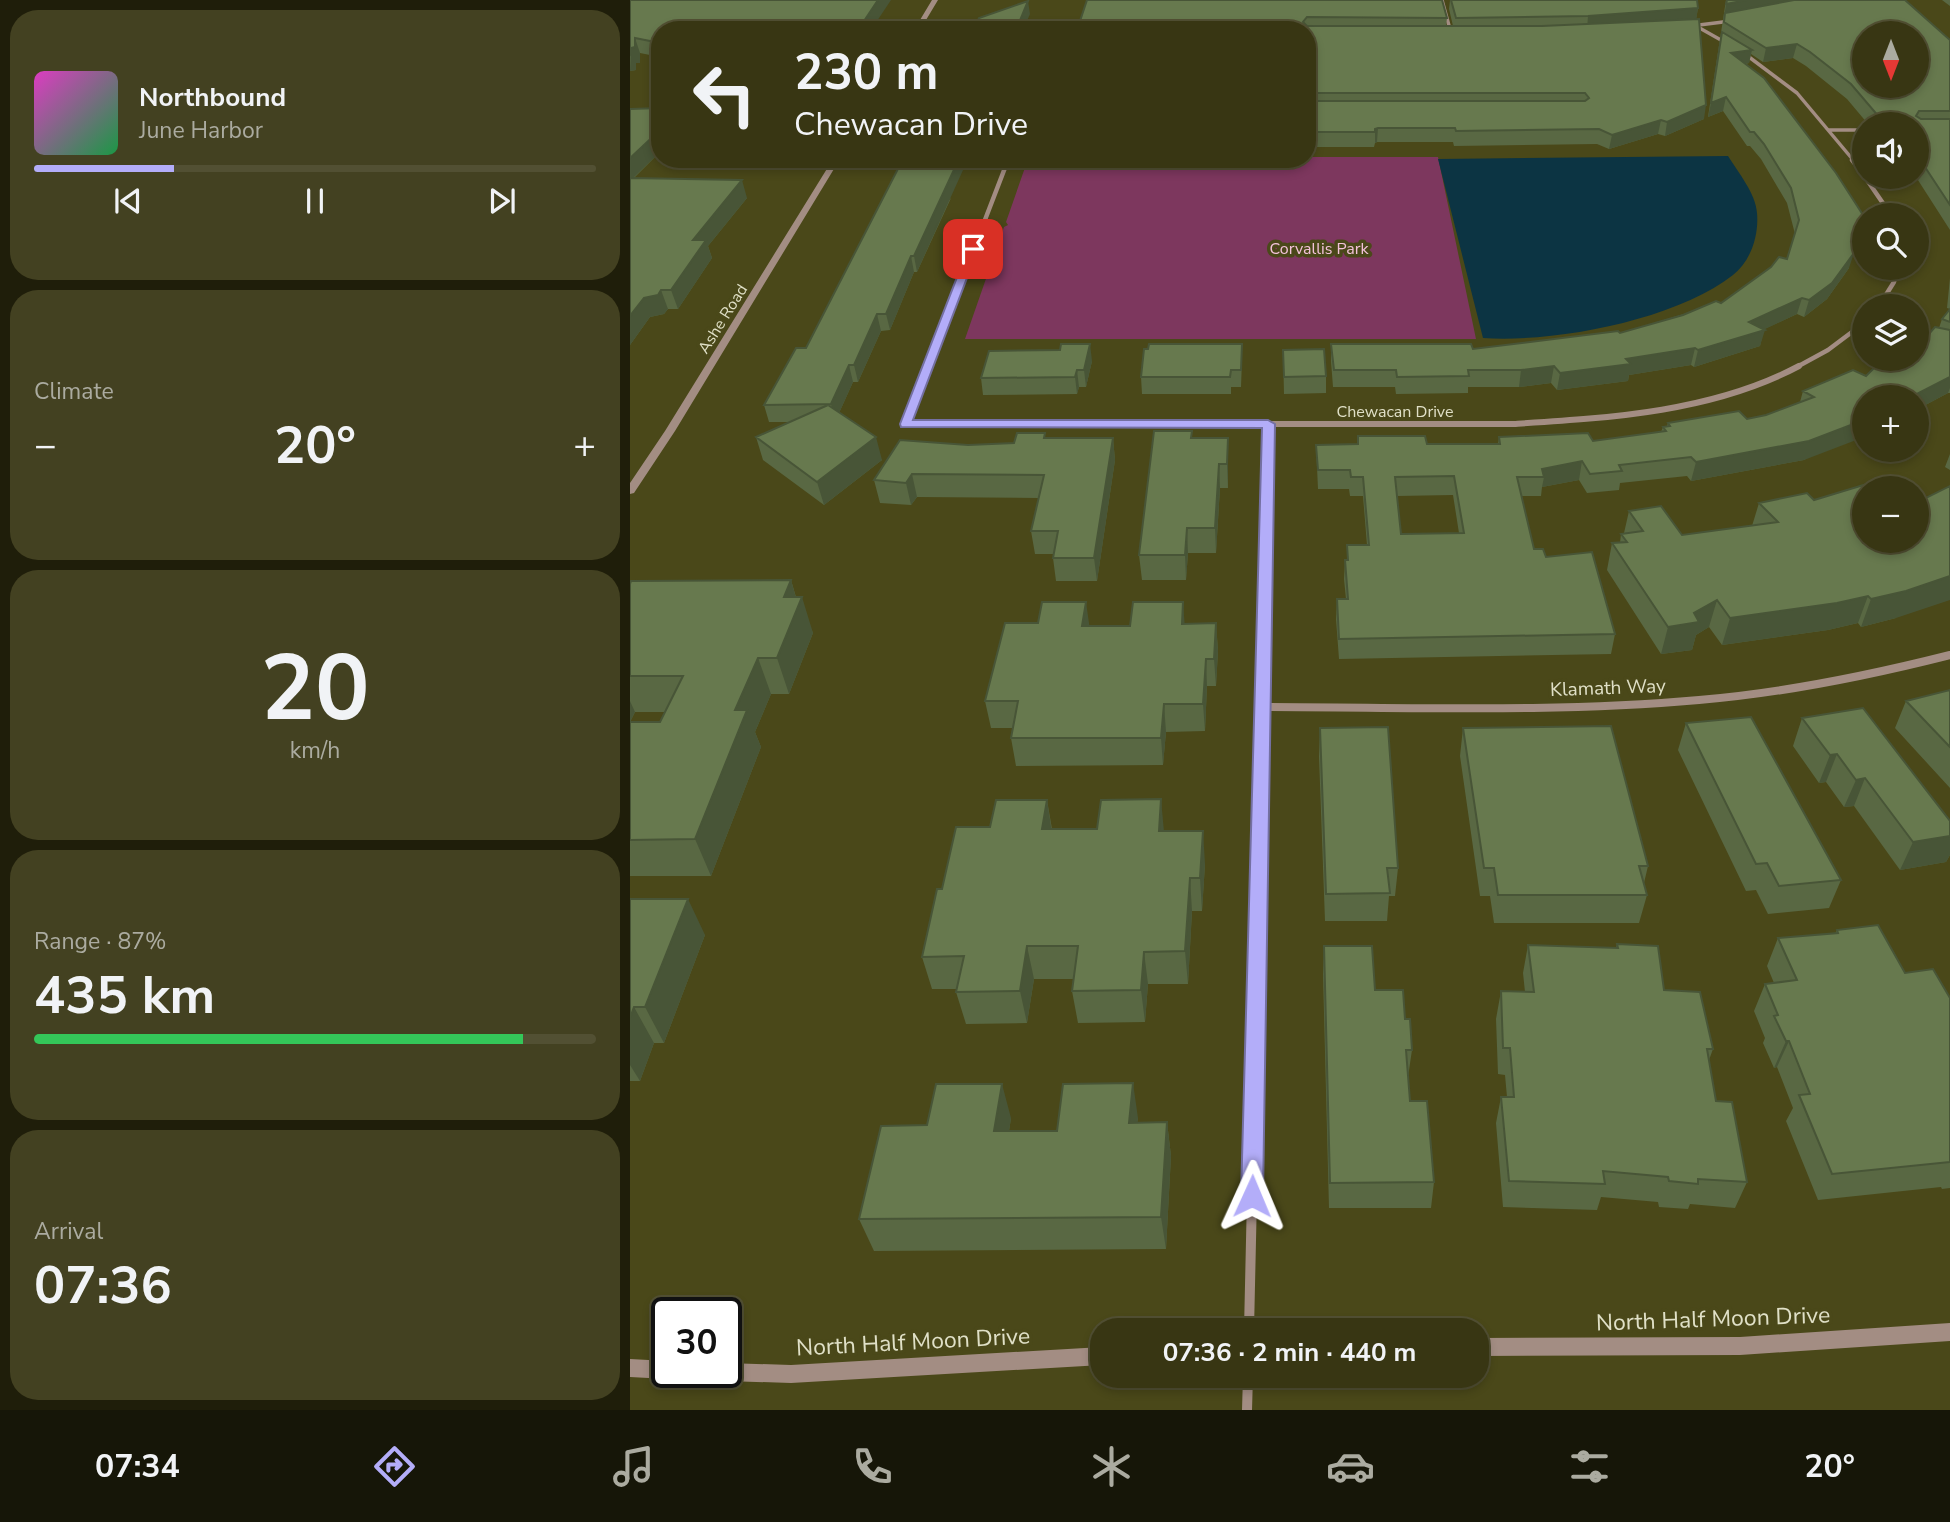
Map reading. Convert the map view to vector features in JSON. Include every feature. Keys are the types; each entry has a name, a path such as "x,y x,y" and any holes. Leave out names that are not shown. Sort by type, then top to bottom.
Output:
{"street":[{"path":"922,21 935,0"},
{"path":"1442,0 1451,34"},
{"path":"1687,26 1734,20"},
{"path":"1696,25 1732,47"},
{"path":"1744,54 1786,80 1801,94 1852,159"},
{"path":"1829,130 1852,130"},
{"name":"Ashe Road","path":"630,491 670,431 831,168"},
{"name":"Chewacan Drive","path":"1004,168 906,424 1514,424 1619,415 1673,406 1757,383 1824,353 1852,333"},
{"path":"1249,1318 1268,424"},
{"name":"Klamath Way","path":"1262,707 1591,706 1699,700 1802,687 1899,669 1950,655"},
{"name":"North Half Moon Drive","path":"1489,1347 1740,1346 1950,1332"},
{"name":"North Half Moon Drive","path":"742,1372 791,1374 1090,1357"},
{"path":"630,1368 651,1369"},
{"path":"1247,1410 1248,1388"}],"green space":[{"name":"Corvallis Park","path":"1316,157 1438,157 1476,339 965,339 1004,227 1008,225 1006,222 1025,168 1316,168"}],"water":[{"path":"1728,156 1750,191 1757,213 1757,230 1749,255 1733,275 1709,291 1680,305 1613,325 1544,337 1483,338 1438,159"}],"building":[{"path":"630,0 878,0 864,21 651,21 651,41 635,38 635,47 631,48 630,55"},
{"path":"1087,0 1442,0 1447,18 1307,17 1304,21 1080,21"},
{"path":"1451,0 1697,0 1698,8 1588,16 1456,18"},
{"path":"1727,0 1747,0 1726,4"},
{"path":"1794,0 1905,0 1929,21 1852,21 1852,85 1797,44 1766,48 1724,22 1725,13"},
{"path":"1028,1 1020,21 978,21 979,18"},
{"path":"1699,19 1706,105 1667,122 1661,120 1612,135 1599,129 1456,131 1455,128 1378,128 1375,132 1316,132 1316,101 1585,101 1589,98 1585,93 1316,93 1316,26 1542,26"},
{"path":"1929,21 1950,40 1950,111 1875,112 1863,98 1929,98"},
{"path":"1722,32 1752,50 1731,53 1764,78 1836,173 1855,203 1852,203 1852,256 1832,283 1809,300 1802,298 1749,322 1765,330 1698,350 1695,348 1626,359 1631,364 1560,373 1554,366 1521,370 1468,370 1469,376 1397,377 1396,370 1334,370 1331,344 1471,344 1473,349 1618,331 1620,333 1683,315 1716,301 1721,303 1771,267 1779,257 1787,259 1799,220 1791,188 1764,144 1754,132 1750,132 1726,97 1711,103"},
{"path":"651,108 651,138 630,158 630,109"},
{"path":"1929,119 1950,119 1950,205 1929,173"},
{"path":"898,168 955,168 914,256 911,256 886,314 877,314 854,365 849,365 831,404 764,405 796,348 806,348"},
{"path":"630,178 742,180 693,240 706,240 671,290 661,290 658,295 644,298 630,316"},
{"path":"1950,309 1950,322 1942,319"},
{"path":"1935,327 1950,330 1950,377 1929,388 1929,385 1852,385 1852,425 1809,441 1696,462 1691,457 1619,465 1622,471 1590,474 1582,461 1542,469 1544,477 1517,477 1534,549 1543,549 1546,557 1592,552 1615,634 1339,639 1337,599 1348,599 1345,560 1348,560 1347,545 1369,545 1363,477 1351,477 1350,470 1318,470 1316,445 1358,444 1358,436 1425,436 1427,444 1500,444 1499,437 1588,433 1593,441 1666,431 1663,427 1670,426 1668,423 1739,411 1747,419 1766,415 1814,397 1803,391 1852,370 1866,376 1871,371 1929,371 1929,334","holes":["1454,476 1464,533 1401,534 1395,477"]},
{"path":"1061,344 1090,344 1084,370 1077,370 1075,377 981,378 989,351 1060,350"},
{"path":"1149,344 1242,344 1241,370 1231,370 1230,377 1141,377 1144,349 1148,349"},
{"path":"1324,349 1326,376 1284,377 1283,350"},
{"path":"828,405 876,437 817,482 756,437"},
{"path":"1154,431 1192,431 1191,438 1228,438 1227,464 1219,464 1215,528 1187,528 1185,555 1139,555"},
{"path":"1017,433 1045,433 1044,438 1113,438 1094,558 1053,558 1058,531 1031,531 1044,475 912,474 906,483 874,480 900,440 968,445 1014,443"},
{"path":"1950,486 1950,576 1906,591 1871,599 1868,596 1730,618 1717,600 1694,613 1699,622 1668,627 1612,543 1627,542 1621,534 1643,531 1629,511 1661,506 1682,535 1778,522 1759,503 1807,493 1814,500 1852,488 1852,553 1929,553 1929,496"},
{"path":"791,580 784,597 802,597 777,658 758,658 735,710 747,710 695,839 630,840 630,722 660,722 683,676 630,676 631,581"},
{"path":"1042,602 1086,602 1082,626 1130,626 1133,602 1183,602 1182,624 1216,623 1214,659 1206,659 1203,704 1164,704 1161,738 1011,738 1018,701 985,701 1005,623 1038,623"},
{"path":"1950,690 1950,747 1906,701"},
{"path":"1863,708 1950,821 1950,836 1913,842 1865,778 1856,780 1837,754 1830,755 1802,718"},
{"path":"1751,717 1841,880 1779,886 1767,863 1756,864 1686,723"},
{"path":"1611,726 1648,866 1639,866 1647,895 1498,895 1494,868 1484,868 1463,728"},
{"path":"1388,727 1398,868 1387,868 1390,893 1326,894 1320,728"},
{"path":"1161,799 1159,831 1203,831 1200,878 1190,878 1185,951 1144,952 1141,990 1072,991 1078,946 1027,946 1020,991 956,992 964,956 922,957 937,889 942,889 956,827 990,827 996,800 1047,800 1042,829 1097,829 1101,800"},
{"path":"630,899 688,899 645,1007 634,1007 630,1018"},
{"path":"1878,925 1905,973 1933,969 1950,998 1950,1162 1832,1174 1799,1095 1810,1094 1789,1041 1786,1041 1774,1016 1778,1015 1765,984 1797,980 1778,938 1838,933 1837,930"},
{"path":"1617,944 1658,946 1664,990 1700,992 1713,1049 1707,1049 1716,1101 1732,1102 1747,1182 1698,1179 1698,1184 1669,1181 1668,1177 1603,1171 1605,1184 1509,1181 1501,1097 1514,1097 1510,1048 1503,1048 1501,991 1534,992 1528,945 1618,948"},
{"path":"1324,946 1372,946 1375,990 1403,990 1405,1019 1410,1019 1412,1050 1406,1050 1410,1101 1427,1101 1434,1182 1330,1183"},
{"path":"1133,1083 1129,1123 1167,1122 1161,1217 859,1219 881,1126 927,1125 936,1084 1002,1084 994,1131 1057,1131 1063,1084"}],"route":[{"path":"973,249 906,424 1268,424 1252,1196"}]}
